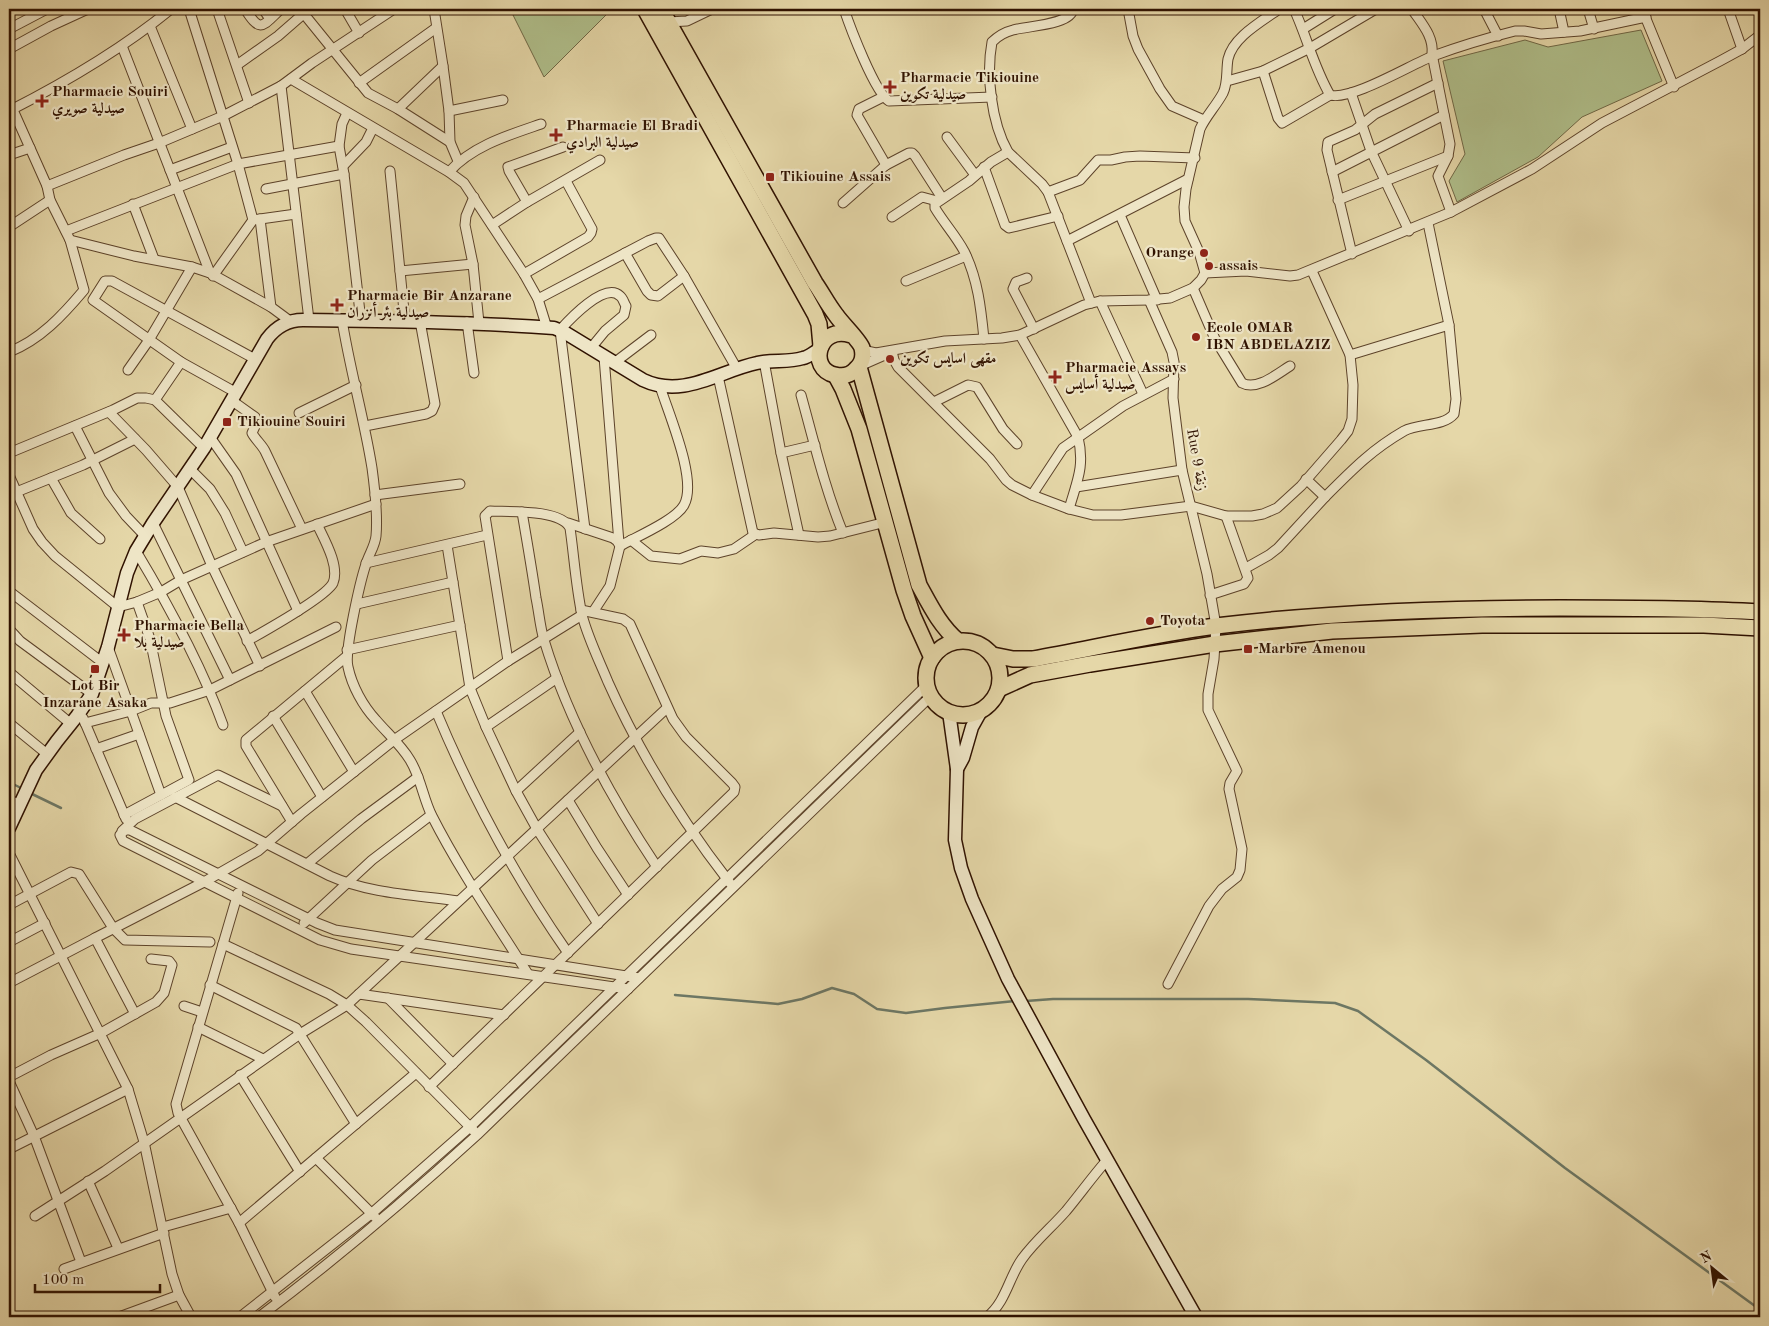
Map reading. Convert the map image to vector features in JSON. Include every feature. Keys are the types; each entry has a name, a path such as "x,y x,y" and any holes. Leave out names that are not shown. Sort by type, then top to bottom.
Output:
{"highway":[{"path":"645,9 815,314 819,324 820,360 843,389 859,429 913,616 932,658"},
{"path":"665,15 835,315 851,335 860,342 860,361 919,585 930,607 947,632 958,641"},
{"path":"820,347 830,335 845,333 851,335"},
{"path":"830,372 844,376 852,373 860,361"},
{"path":"993,655 1013,659 1033,659 1216,626 1331,615 1426,610 1680,609 1760,612"},
{"path":"999,689 1030,674 1215,644 1332,631 1427,626 1704,625 1760,628"},
{"path":"958,641 972,641 984,646 993,655 1000,671 999,689 995,697 982,709 966,714 949,712 938,705 929,691 927,670 932,658 939,650 948,644 958,641"}],"street":[{"path":"9,29 47,9"},
{"path":"9,49 51,26 88,9"},
{"path":"171,9 122,46 10,107 47,186 50,200 70,240 84,290 93,300 149,340 233,396 255,417 256,424 252,431 253,436 259,441 265,451 302,530"},
{"path":"189,9 256,220 271,307"},
{"path":"217,9 249,102"},
{"path":"244,9 256,25 264,24 281,9"},
{"path":"263,9 270,19"},
{"path":"345,9 359,33"},
{"path":"47,186 223,116 281,86 394,9"},
{"path":"434,9 449,111 450,142 458,161"},
{"path":"665,15 680,22 712,9"},
{"path":"844,9 851,30 883,97 889,101 992,97"},
{"path":"1073,9 1068,18 1003,33 992,42 990,65 992,97 999,131 1008,152 1048,192 1067,241 1143,394"},
{"path":"1128,9 1133,36 1138,50 1160,90 1172,106 1204,120"},
{"path":"860,361 872,353 945,341 1020,336 1067,312 1096,302 1170,298 1193,288 1201,280 1204,273 1199,252 1186,221 1184,207 1188,179 1195,158 1198,137 1204,120 1223,92 1227,81 1230,52 1236,43 1267,12 1279,9"},
{"path":"1294,9 1318,73 1330,95"},
{"path":"1303,29 1335,9"},
{"path":"1227,81 1264,71 1310,48 1376,9"},
{"path":"1412,9 1430,36 1433,44 1432,56 1450,144 1448,156 1438,176 1452,212"},
{"path":"1484,9 1498,36"},
{"path":"1559,9 1564,32"},
{"path":"1588,9 1594,29"},
{"path":"1728,9 1742,49"},
{"path":"236,65 278,36 306,11 368,93 398,109 450,142"},
{"path":"1264,71 1278,118 1282,123 1330,95 1336,96 1351,93 1432,56 1524,30 1541,34 1594,29 1644,13 1674,87"},
{"path":"680,41 684,28 693,18"},
{"path":"150,26 192,129"},
{"path":"359,82 436,28"},
{"path":"1204,273 1246,271 1290,276 1312,271 1428,223 1532,169 1602,123 1674,87 1742,49 1760,35"},
{"path":"122,46 212,274"},
{"path":"398,109 443,66"},
{"path":"291,79 449,172 464,183 524,274 538,299 547,328"},
{"path":"1352,254 1327,150 1328,142 1355,130 1375,114 1438,83"},
{"path":"281,86 309,320"},
{"path":"1351,93 1372,151 1409,230"},
{"path":"883,97 859,109 857,115 886,165"},
{"path":"449,111 503,100"},
{"path":"347,113 342,124 339,146 344,170 361,321"},
{"path":"1332,172 1444,115"},
{"path":"449,172 458,161 504,137 541,124"},
{"path":"266,189 344,170 366,142 373,128"},
{"path":"947,137 975,175"},
{"path":"66,231 238,164 339,146"},
{"path":"170,170 232,147"},
{"path":"527,202 508,167 563,147"},
{"path":"9,155 30,148"},
{"path":"984,339 980,300 973,271 966,256 935,208 935,204 969,181 984,167 1008,152"},
{"path":"843,202 886,165 909,153 912,153 940,200"},
{"path":"1048,192 1080,180 1094,162 1098,160 1140,156 1195,158"},
{"path":"1338,200 1448,156"},
{"path":"492,225 527,202 600,160"},
{"path":"984,167 1009,228 1058,216"},
{"path":"390,171 405,322"},
{"path":"1067,241 1188,179"},
{"path":"524,274 588,237 591,233 592,229 566,181"},
{"path":"474,197 466,216 465,225 473,264 474,373"},
{"path":"892,217 922,197 940,200"},
{"path":"9,227 50,200"},
{"path":"133,204 154,260"},
{"path":"212,274 256,220 296,214"},
{"name":"Rue 9 زنقة","path":"1120,215 1172,352 1174,362 1173,398 1182,470 1216,626 1208,694 1208,710 1237,771 1230,783 1229,789 1240,834 1242,858 1237,876 1212,901 1168,984"},
{"path":"1246,568 1278,548 1363,459 1381,445 1407,430 1446,421 1454,414 1456,399 1449,325 1428,223"},
{"path":"538,299 625,253 659,238 684,276 737,369"},
{"path":"70,240 134,256 192,267 212,274 271,307 290,321"},
{"path":"625,253 651,295 658,296 684,276"},
{"path":"906,281 966,256"},
{"path":"400,271 473,264"},
{"path":"128,370 149,340 192,267"},
{"path":"892,351 898,367 990,459 1006,480 1032,495 1069,509 1093,515 1121,515 1191,506 1226,516 1263,514 1277,508 1289,498 1337,446 1348,431 1352,419 1350,355 1312,271"},
{"path":"1027,278 1016,282 1013,289 1034,329"},
{"path":"93,300 107,279 255,359"},
{"path":"1193,288 1215,339 1242,383 1248,386 1256,385 1290,366"},
{"path":"9,352 20,348 44,332 62,317 84,290"},
{"path":"560,330 592,300 604,294 614,292 620,296 626,306 624,316 605,331 591,348"},
{"path":"342,320 365,426 376,500 375,543 366,563 347,653 347,665 361,700 374,719 406,754 418,777 432,815 528,974"},
{"path":"639,978 344,933 308,919 130,830 125,823 83,718 108,647 127,573 136,551 207,443 271,333 290,321 420,321 560,330 643,380 660,386 674,387 718,376 764,361 803,358 820,347"},
{"path":"365,426 426,414 432,411 434,404 420,321"},
{"path":"1350,355 1449,325"},
{"path":"560,330 585,529"},
{"path":"609,360 651,335"},
{"path":"1020,336 1078,437 1082,468 1069,509"},
{"path":"860,361 892,351"},
{"path":"593,612 610,586 619,545 609,360"},
{"path":"792,360 830,372"},
{"path":"764,361 799,535"},
{"path":"155,400 181,362"},
{"path":"718,376 752,530 756,534"},
{"path":"1032,495 1063,448 1123,406 1143,394 1174,380"},
{"path":"299,413 356,385"},
{"path":"934,402 968,385 972,385 977,388 1004,429 1017,444"},
{"path":"619,545 678,513 684,505 688,492 688,478 683,458 660,386"},
{"path":"801,395 832,505 844,533"},
{"path":"9,452 109,412 137,398 155,400 207,443 236,474 298,611"},
{"path":"109,412 178,487 212,566 260,666"},
{"path":"75,426 117,505 146,536"},
{"path":"12,493 93,460 135,439"},
{"path":"781,453 815,445"},
{"path":"190,468 210,489 225,513 243,552"},
{"path":"1076,488 1182,470"},
{"path":"9,475 12,493 42,542 55,556 118,607"},
{"path":"51,478 71,513 100,539"},
{"path":"1306,479 1325,498"},
{"path":"118,607 137,602 160,592 181,580 266,542 302,530 376,500 460,484"},
{"path":"508,660 484,518 488,512 522,512 549,515 613,538 619,545"},
{"path":"522,512 543,638 558,678 580,732 600,772 622,812 657,867"},
{"path":"1210,595 1244,584 1248,578 1226,516"},
{"path":"631,540 651,556 680,559 701,551 724,552 744,544 756,534 774,533 818,537 844,533 886,522"},
{"path":"153,523 230,680"},
{"path":"568,523 582,612 602,667 634,738 692,834 733,888"},
{"path":"247,641 276,626 298,611 332,583 334,577 332,559 317,524"},
{"path":"366,563 487,536"},
{"path":"447,545 470,688 516,791 537,829 598,924"},
{"path":"136,551 160,592 210,690 223,725"},
{"path":"357,604 453,582"},
{"path":"9,591 102,664"},
{"path":"137,602 150,639 166,716 189,780 162,795 125,823 120,838 123,842 320,940 341,946 400,956 628,989"},
{"path":"9,982 204,882 258,851 394,740 508,660 582,612 593,612 623,619 632,627 667,708 686,737 735,787 733,794 430,1087"},
{"path":"292,822 245,744 247,738 305,691 347,653 460,624"},
{"path":"9,828 15,803 47,754 71,724 83,718 131,711 151,703 170,703 210,690 336,627"},
{"path":"9,629 20,641 92,694"},
{"path":"108,647 162,795"},
{"path":"9,672 71,724"},
{"path":"486,727 558,678"},
{"path":"305,691 354,772"},
{"path":"240,1317 371,1214 470,1127 726,879 929,691"},
{"path":"259,1317 321,1270 425,1182 477,1134 733,888 929,691"},
{"path":"36,1216 263,1059 347,1005 667,708"},
{"path":"957,769 963,758 972,727 982,709"},
{"path":"436,711 469,786 507,857 536,906 568,953"},
{"path":"949,712 957,769 955,823 957,854 972,899 1008,979 1196,1317"},
{"path":"273,716 322,797"},
{"path":"9,723 47,754"},
{"path":"516,791 580,732"},
{"path":"96,749 139,734"},
{"path":"125,823 218,775 282,806"},
{"path":"307,864 361,819 418,777"},
{"path":"175,797 346,883 369,889 458,901"},
{"path":"568,800 628,895"},
{"path":"297,928 389,845 432,815"},
{"path":"9,853 128,1089 144,1142 170,1268 179,1295 191,1317"},
{"path":"9,905 71,872 76,872 114,928 125,940 210,942"},
{"path":"241,886 176,1100 176,1108 239,1223 278,1303"},
{"path":"9,942 45,923"},
{"path":"95,938 135,1014"},
{"path":"222,944 329,994 347,1005 477,1134"},
{"path":"9,1077 51,1055 101,1033 156,1002 164,993 171,962 152,959"},
{"path":"210,985 290,1024 300,1034 356,1124"},
{"path":"359,994 504,1015"},
{"path":"388,998 453,1064"},
{"path":"184,1006 202,1012"},
{"path":"198,1027 263,1059"},
{"path":"239,1223 416,1073"},
{"path":"240,1075 300,1172"},
{"path":"9,1081 34,1136 81,1262"},
{"path":"9,1149 128,1089"},
{"path":"316,1158 379,1221"},
{"path":"987,1317 1004,1296 1020,1262 1107,1160"},
{"path":"88,1181 118,1248"},
{"path":"64,1269 163,1230 231,1208"},
{"path":"119,1317 179,1295"}],"green space":[{"path":"510,9 603,9 606,15 544,77"},
{"path":"1641,30 1662,81 1582,117 1538,157 1457,202 1449,181 1465,154 1443,61 1525,40 1548,47"}],"waterway":[{"path":"9,782 23,789"},
{"path":"30,793 61,808"},
{"path":"675,995 778,1004 802,999 832,988 854,994 877,1009 906,1013 1015,1001"},
{"path":"1026,1001 1053,999 1248,999 1335,1003 1358,1011 1426,1060 1565,1168 1760,1309"}],"place":[{"name":"Pharmacie Tikiouine صيدلية تكوين","path":"890,87"},
{"name":"Pharmacie Souiri صيدلية صويري","path":"42,101"},
{"name":"Pharmacie El Bradi صيدلية البرادي","path":"556,135"},
{"name":"Tikiouine Assais","path":"770,177"},
{"name":"Orange","path":"1204,253"},
{"name":"assais","path":"1209,266"},
{"name":"Pharmacie Bir Anzarane صيدلية بئر أنزران","path":"337,305"},
{"name":"Ecole OMAR IBN ABDELAZIZ","path":"1196,337"},
{"name":"مقهى اسايس تكوين","path":"890,359"},
{"name":"Pharmacie Assays صيدلية أسايس","path":"1055,377"},
{"name":"Tikiouine Souiri","path":"227,422"},
{"name":"Toyota","path":"1150,621"},
{"name":"Pharmacie Bella صيدلية بلا","path":"124,635"},
{"name":"Marbre Amenou","path":"1248,649"},
{"name":"Lot Bir Inzarane Asaka","path":"95,669"}]}
